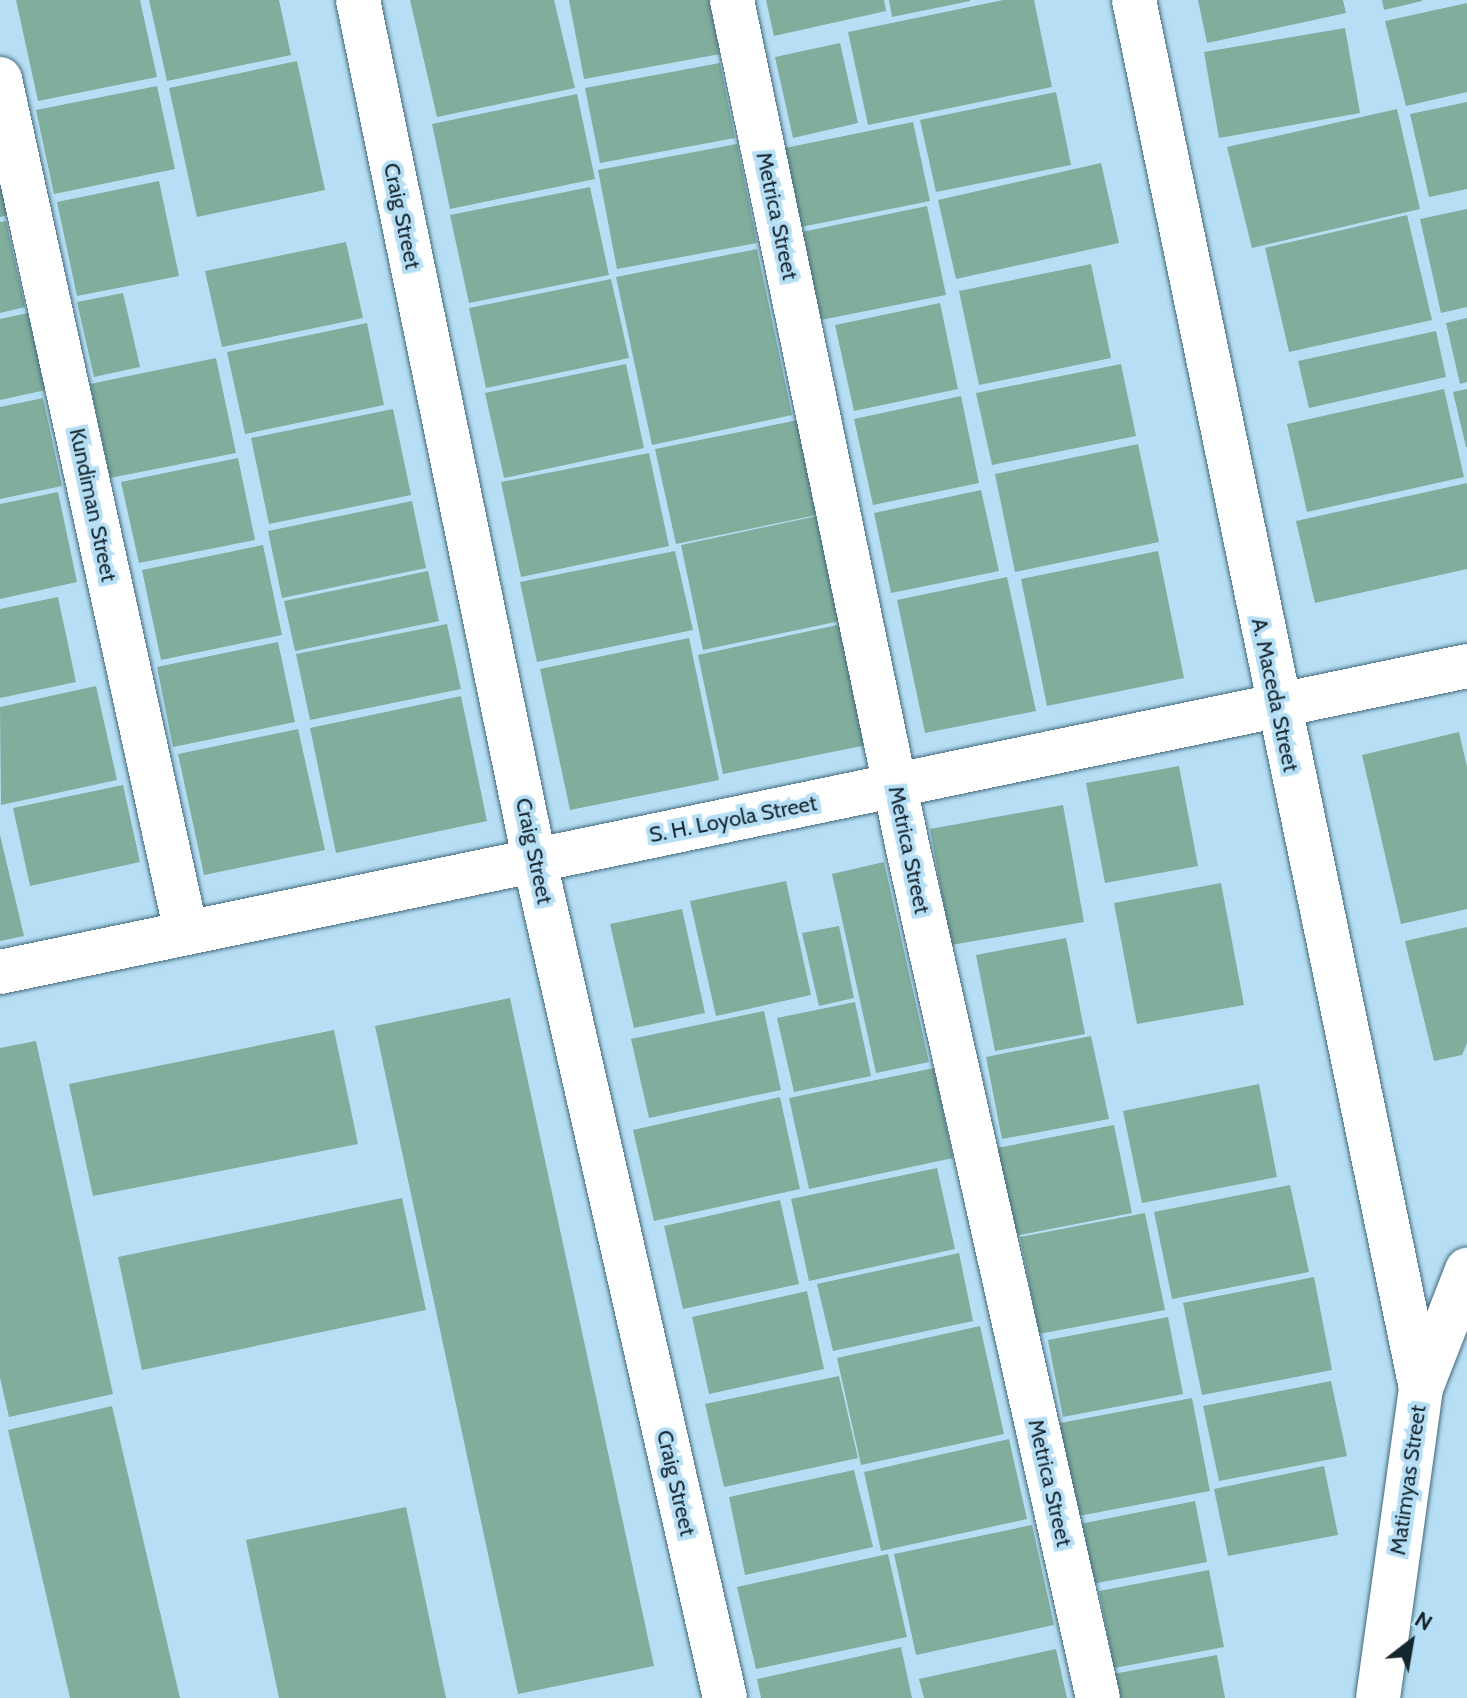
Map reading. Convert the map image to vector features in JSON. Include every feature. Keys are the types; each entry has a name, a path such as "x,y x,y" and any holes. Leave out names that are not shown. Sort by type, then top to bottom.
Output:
{"street":[{"name":"Craig Street","path":"358,0 534,858 725,1698"},
{"name":"Metrica Street","path":"732,0 895,787 1098,1698"},
{"name":"A. Maceda Street","path":"1134,0 1277,706 1421,1388"},
{"name":"Kundiman Street","path":"0,79 186,932"},
{"name":"S. H. Loyola Street","path":"0,972 534,858 895,787 1467,666"},
{"name":"Matimyas Street","path":"1378,1698 1421,1388 1467,1270"}],"building":[{"path":"16,0 140,0 157,77 38,101"},
{"path":"149,0 279,0 291,55 167,81"},
{"path":"410,0 554,0 575,88 437,117"},
{"path":"569,0 709,0 720,54 584,79"},
{"path":"766,0 884,0 886,11 774,36"},
{"path":"889,0 970,0 970,1 892,17"},
{"path":"1003,0 1034,0 1052,87 868,125 848,32"},
{"path":"1198,0 1343,0 1346,13 1207,43"},
{"path":"1382,0 1422,0 1422,1 1384,10"},
{"path":"1467,3 1467,92 1406,106 1385,21"},
{"path":"1345,28 1360,113 1219,138 1204,52"},
{"path":"840,43 858,123 793,138 775,57"},
{"path":"297,61 325,190 197,217 169,88"},
{"path":"720,63 735,138 600,163 585,88"},
{"path":"157,86 175,169 54,194 36,110"},
{"path":"1056,92 1071,165 936,192 920,120"},
{"path":"577,94 595,179 450,209 432,124"},
{"path":"1467,102 1467,189 1429,197 1410,114"},
{"path":"1397,109 1420,209 1252,248 1227,147"},
{"path":"913,122 930,201 796,228 780,149"},
{"path":"737,144 757,243 617,269 598,170"},
{"path":"1101,163 1119,243 956,279 938,200"},
{"path":"0,164 12,214 0,217"},
{"path":"159,181 179,276 77,296 57,202"},
{"path":"590,187 609,275 469,303 450,215"},
{"path":"927,206 946,295 821,320 802,232"},
{"path":"1467,209 1467,307 1441,313 1420,219"},
{"path":"1407,215 1432,320 1289,352 1265,248"},
{"path":"6,221 25,307 0,313 0,222"},
{"path":"346,242 363,318 222,347 205,271"},
{"path":"757,249 792,415 652,445 616,277"},
{"path":"1091,264 1111,358 979,385 959,291"},
{"path":"611,279 629,358 486,388 469,308"},
{"path":"123,293 140,367 94,377 77,302"},
{"path":"940,303 958,389 854,411 835,325"},
{"path":"28,313 46,390 0,400 0,319"},
{"path":"1467,318 1467,382 1460,384 1446,323"},
{"path":"367,323 384,405 245,434 227,352"},
{"path":"1436,331 1446,377 1309,408 1298,361"},
{"path":"216,358 236,453 110,478 90,384"},
{"path":"626,364 644,448 504,478 485,393"},
{"path":"1121,364 1136,436 992,465 976,393"},
{"path":"1444,389 1464,477 1307,512 1287,424"},
{"path":"1467,389 1467,447 1466,447 1453,392"},
{"path":"961,396 979,483 873,505 854,419"},
{"path":"43,398 62,486 0,499 0,407"},
{"path":"393,409 411,495 269,524 251,438"},
{"path":"798,420 817,515 676,544 655,449"},
{"path":"1138,444 1159,542 1015,572 995,474"},
{"path":"649,453 669,546 521,577 501,482"},
{"path":"238,458 255,540 139,563 121,482"},
{"path":"1467,483 1467,569 1315,603 1296,521"},
{"path":"981,490 999,571 891,593 874,513"},
{"path":"58,492 77,582 0,599 0,504"},
{"path":"412,501 426,568 282,598 268,531"},
{"path":"817,516 840,621 703,650 681,545"},
{"path":"263,545 282,635 161,660 142,570"},
{"path":"675,551 693,630 537,662 520,582"},
{"path":"1158,551 1184,678 1047,706 1021,579"},
{"path":"428,571 439,621 295,651 284,601"},
{"path":"1007,577 1036,711 925,733 897,600"},
{"path":"58,597 76,682 0,698 0,609"},
{"path":"447,624 461,689 310,720 296,654"},
{"path":"842,624 867,745 723,774 698,655"},
{"path":"689,638 719,780 570,810 540,669"},
{"path":"278,642 295,722 173,747 157,667"},
{"path":"96,686 117,780 1,805 0,707"},
{"path":"461,696 487,821 336,853 310,728"},
{"path":"298,729 325,850 204,875 178,754"},
{"path":"1459,732 1467,767 1467,909 1401,924 1362,755"},
{"path":"1179,766 1198,866 1105,883 1086,783"},
{"path":"123,785 140,862 30,886 13,808"},
{"path":"1063,805 1084,922 951,945 930,829"},
{"path":"0,835 24,936 0,941"},
{"path":"884,862 929,1062 876,1073 832,874"},
{"path":"786,881 811,995 716,1016 690,901"},
{"path":"1221,883 1244,1005 1137,1024 1114,903"},
{"path":"682,909 705,1013 634,1028 610,924"},
{"path":"839,926 854,998 819,1006 802,933"},
{"path":"1467,927 1467,1043 1462,1055 1434,1061 1405,941"},
{"path":"1066,938 1085,1034 995,1051 976,955"},
{"path":"510,998 654,1666 518,1694 375,1026"},
{"path":"855,1002 871,1076 794,1092 777,1018"},
{"path":"764,1011 781,1090 649,1118 631,1039"},
{"path":"334,1030 358,1144 93,1196 69,1084"},
{"path":"1091,1036 1109,1119 1002,1139 986,1057"},
{"path":"36,1041 113,1394 9,1417 0,1378 0,1048"},
{"path":"934,1068 953,1158 809,1189 789,1098"},
{"path":"1259,1084 1277,1177 1142,1203 1123,1111"},
{"path":"780,1097 800,1189 654,1221 633,1130"},
{"path":"1114,1125 1132,1213 1010,1237 992,1149"},
{"path":"937,1168 955,1249 809,1281 791,1199"},
{"path":"1290,1185 1309,1272 1172,1299 1154,1212"},
{"path":"402,1198 426,1310 142,1370 118,1257"},
{"path":"780,1200 799,1284 683,1309 664,1226"},
{"path":"1145,1213 1165,1310 1039,1334 1020,1237"},
{"path":"959,1253 973,1321 833,1351 817,1284"},
{"path":"1314,1277 1332,1370 1202,1395 1183,1303"},
{"path":"807,1291 824,1369 709,1394 692,1317"},
{"path":"1168,1317 1183,1394 1063,1417 1048,1340"},
{"path":"980,1326 1004,1434 861,1465 837,1358"},
{"path":"839,1376 858,1458 724,1487 705,1404"},
{"path":"1331,1381 1347,1456 1219,1481 1203,1406"},
{"path":"1192,1398 1210,1491 1068,1518 1050,1425"},
{"path":"112,1406 180,1698 70,1698 8,1430"},
{"path":"1009,1439 1027,1519 881,1551 864,1472"},
{"path":"1324,1466 1338,1535 1228,1556 1214,1489"},
{"path":"854,1470 873,1547 745,1575 729,1497"},
{"path":"1195,1501 1207,1562 1087,1585 1075,1525"},
{"path":"406,1507 446,1698 279,1698 246,1540"},
{"path":"1032,1525 1054,1625 916,1655 894,1554"},
{"path":"888,1554 907,1637 756,1669 737,1587"},
{"path":"1209,1570 1224,1647 1114,1668 1099,1591"},
{"path":"901,1647 912,1698 761,1698 757,1679"},
{"path":"1056,1649 1067,1698 924,1698 919,1679"},
{"path":"1217,1655 1225,1698 1118,1698 1113,1674"}]}
